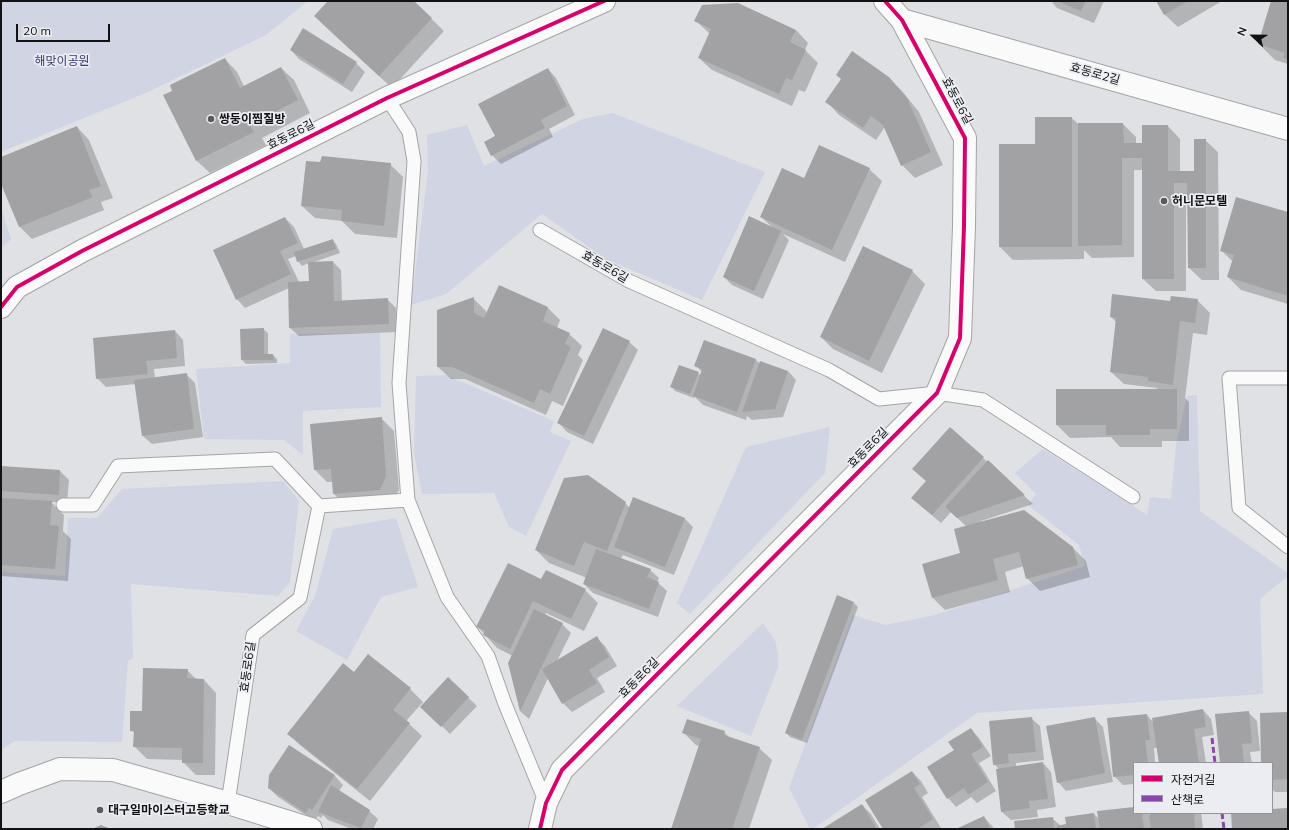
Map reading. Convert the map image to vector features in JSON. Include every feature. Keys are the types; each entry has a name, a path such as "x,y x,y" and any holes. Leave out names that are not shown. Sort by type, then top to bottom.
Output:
{"street":[{"name":"효동로6길","path":"1,307 17,287 76,255 386,98 604,1"},
{"name":"효동로6길","path":"540,829 546,804 562,770 937,393 960,338 965,138 902,20 885,1"},
{"name":"효동로2길","path":"902,20 1288,129"},
{"path":"1,792 60,769 113,770 228,803 311,829"}],"lane":[{"path":"386,98 409,132 414,161 399,383 408,500 447,597 488,656 505,704 546,804"},
{"name":"효동로6길","path":"540,230 629,281 829,370 879,398 937,393 983,400 1133,497"},
{"path":"1288,378 1229,378 1238,508 1288,547"},
{"path":"63,505 93,506 118,466 276,459 319,506 408,500"},
{"name":"효동로6길","path":"228,803 253,635 300,598 319,506"}],"green space":[{"name":"해맞이공원","path":"1,1 308,1 266,35 148,92 1,152"},
{"path":"612,113 765,172 702,300 606,259 542,214 446,294 411,305 428,170 427,135 467,125 484,166 583,119"},
{"path":"1,208 11,239 1,248"},
{"path":"380,333 381,407 303,411 303,455 284,440 204,439 196,369 290,363 290,334"},
{"path":"446,375 554,421 550,432 571,441 526,536 509,527 494,493 422,494 414,453 416,376"},
{"path":"1197,395 1200,511 1288,573 1288,576 1260,599 1263,694 977,713 813,829 810,829 789,788 853,615 885,625 931,616 1085,566 1079,545 1028,505 1036,494 1015,473 1043,449 1147,515 1150,497 1171,499 1176,444 1187,396"},
{"path":"830,427 825,473 690,614 677,603 746,447"},
{"path":"283,481 299,501 290,582 278,596 131,584 133,658 128,661 122,742 15,741 1,750 1,572 65,576 68,518 97,518 122,489"},
{"path":"396,518 418,587 381,597 347,660 296,631 315,596 333,529"},
{"path":"763,623 775,640 778,653 778,668 751,736 677,706"}],"building":[{"path":"328,1 414,1 432,18 379,76 314,16"},
{"path":"1057,1 1086,1 1081,11"},
{"path":"1156,1 1188,1 1164,15"},
{"path":"1271,1 1288,1 1288,59 1283,58 1285,53 1258,44"},
{"path":"738,3 796,30 790,42 806,50 792,80 786,78 779,94 698,58 711,29 694,21 702,5"},
{"path":"303,28 357,62 343,84 290,50"},
{"path":"852,51 889,77 907,98 931,152 901,166 883,125 871,116 863,128 825,102 841,79 836,75"},
{"path":"225,58 240,88 281,67 298,100 250,125 254,132 196,161 163,95 172,91 170,85"},
{"path":"548,68 567,106 541,120 545,128 491,156 484,142 495,136 478,104"},
{"path":"1035,117 1072,117 1072,247 999,247 999,144 1035,144"},
{"path":"1078,123 1123,123 1124,143 1142,143 1142,125 1168,125 1168,171 1194,171 1194,139 1206,139 1206,268 1188,268 1187,183 1174,183 1174,279 1142,279 1142,158 1122,158 1122,245 1078,246"},
{"path":"77,126 101,186 89,190 93,197 19,227 1,184 1,157"},
{"path":"819,145 870,168 832,250 760,217 782,168 804,178"},
{"path":"322,156 391,163 384,226 341,221 342,210 301,206 306,161 320,162"},
{"path":"1236,197 1288,212 1288,296 1227,277 1234,255 1220,251"},
{"path":"749,216 781,231 754,291 723,277"},
{"path":"285,217 298,243 280,251 291,274 236,300 213,250"},
{"path":"333,239 336,249 297,262 294,252"},
{"path":"863,246 913,270 869,361 820,337"},
{"path":"333,261 334,301 388,298 389,324 289,328 288,282 309,281 308,262"},
{"path":"499,285 548,307 543,321 570,333 565,344 571,347 550,394 540,389 534,403 452,367 437,367 437,310 474,297 474,313 484,318"},
{"path":"1112,294 1170,301 1171,296 1198,299 1195,323 1180,321 1173,385 1148,381 1148,377 1110,372 1116,318 1110,317"},
{"path":"264,328 264,354 273,354 274,360 241,360 240,329"},
{"path":"603,328 630,341 584,436 557,423"},
{"path":"175,330 177,358 146,361 148,374 96,379 93,338"},
{"path":"704,340 756,359 737,412 693,396 702,369 694,366"},
{"path":"760,361 788,371 775,409 742,412"},
{"path":"679,365 699,372 690,394 670,387"},
{"path":"187,373 194,429 142,436 134,380"},
{"path":"1056,389 1177,389 1177,429 1150,429 1150,435 1106,435 1106,425 1056,425"},
{"path":"382,417 386,476 380,490 333,494 331,469 314,470 310,424"},
{"path":"950,427 984,457 932,515 911,498 926,481 912,469"},
{"path":"988,460 1025,495 957,518 945,507"},
{"path":"1,466 60,470 59,495 1,491"},
{"path":"588,475 626,502 607,551 584,542 574,566 535,550 564,478"},
{"path":"633,497 685,518 665,567 614,547"},
{"path":"1,498 52,501 50,525 59,526 55,569 1,565"},
{"path":"1024,510 1073,547 1078,565 1026,579 1019,552 993,559 998,580 932,598 922,564 960,553 954,529"},
{"path":"596,549 651,569 647,577 659,582 649,609 583,584"},
{"path":"508,563 541,579 546,570 586,589 571,619 533,601 510,649 483,635 485,631 476,627"},
{"path":"837,595 854,602 802,740 785,733"},
{"path":"534,609 563,623 520,711 508,663"},
{"path":"597,636 609,657 589,670 597,683 562,704 542,669"},
{"path":"368,654 411,688 393,710 410,723 357,789 287,734 343,663 354,672"},
{"path":"143,668 188,669 187,678 204,679 203,763 182,763 182,748 133,747 134,731 130,731 130,711 142,711"},
{"path":"448,677 469,697 441,727 420,707"},
{"path":"1203,709 1206,727 1194,729 1199,762 1159,762 1152,718"},
{"path":"1249,711 1252,743 1242,744 1244,762 1220,762 1215,714"},
{"path":"1288,712 1288,779 1273,780 1273,762 1261,762 1260,713"},
{"path":"1147,714 1150,740 1145,740 1148,762 1133,762 1133,775 1113,777 1107,718"},
{"path":"1032,717 1036,752 1008,754 1009,763 993,765 989,721"},
{"path":"1095,717 1105,773 1057,783 1046,726"},
{"path":"687,719 725,731 724,735 760,747 732,829 671,829 701,739 682,733"},
{"path":"971,728 983,747 971,754 988,782 968,795 964,788 947,799 927,767 954,750 948,742"},
{"path":"289,745 335,775 312,810 309,808 306,813 268,788 269,775"},
{"path":"1043,762 1048,799 1029,801 1030,808 1001,812 996,769"},
{"path":"912,771 920,784 914,788 933,819 917,829 883,829 865,800"},
{"path":"331,785 370,810 361,828 318,812"},
{"path":"862,804 877,829 822,829"},
{"path":"1133,807 1133,814 1142,814 1144,829 1100,829 1097,811"},
{"path":"1287,808 1288,829 1232,829 1231,814 1273,814 1273,809"},
{"path":"1094,813 1096,829 1057,829 1057,826 1066,824 1065,817"},
{"path":"1149,814 1194,814 1195,829 1151,829"},
{"path":"984,816 990,829 956,829"},
{"path":"1053,817 1054,829 1015,829 1014,821"},
{"path":"101,825 111,829 92,829"}],"marked path":[{"path":"1212,738 1215,762"},
{"path":"1222,814 1224,829"}],"cycle path":[{"path":"1,307 17,287 82,251 387,98 604,1"},
{"path":"540,829 546,803 562,770 937,393 960,338 965,138 902,20 885,1"}],"place":[{"name":"쌍둥이찜질방","path":"211,119"},
{"name":"허니문모텔","path":"1164,201"},
{"name":"대구일마이스터고등학교","path":"100,810"}]}
